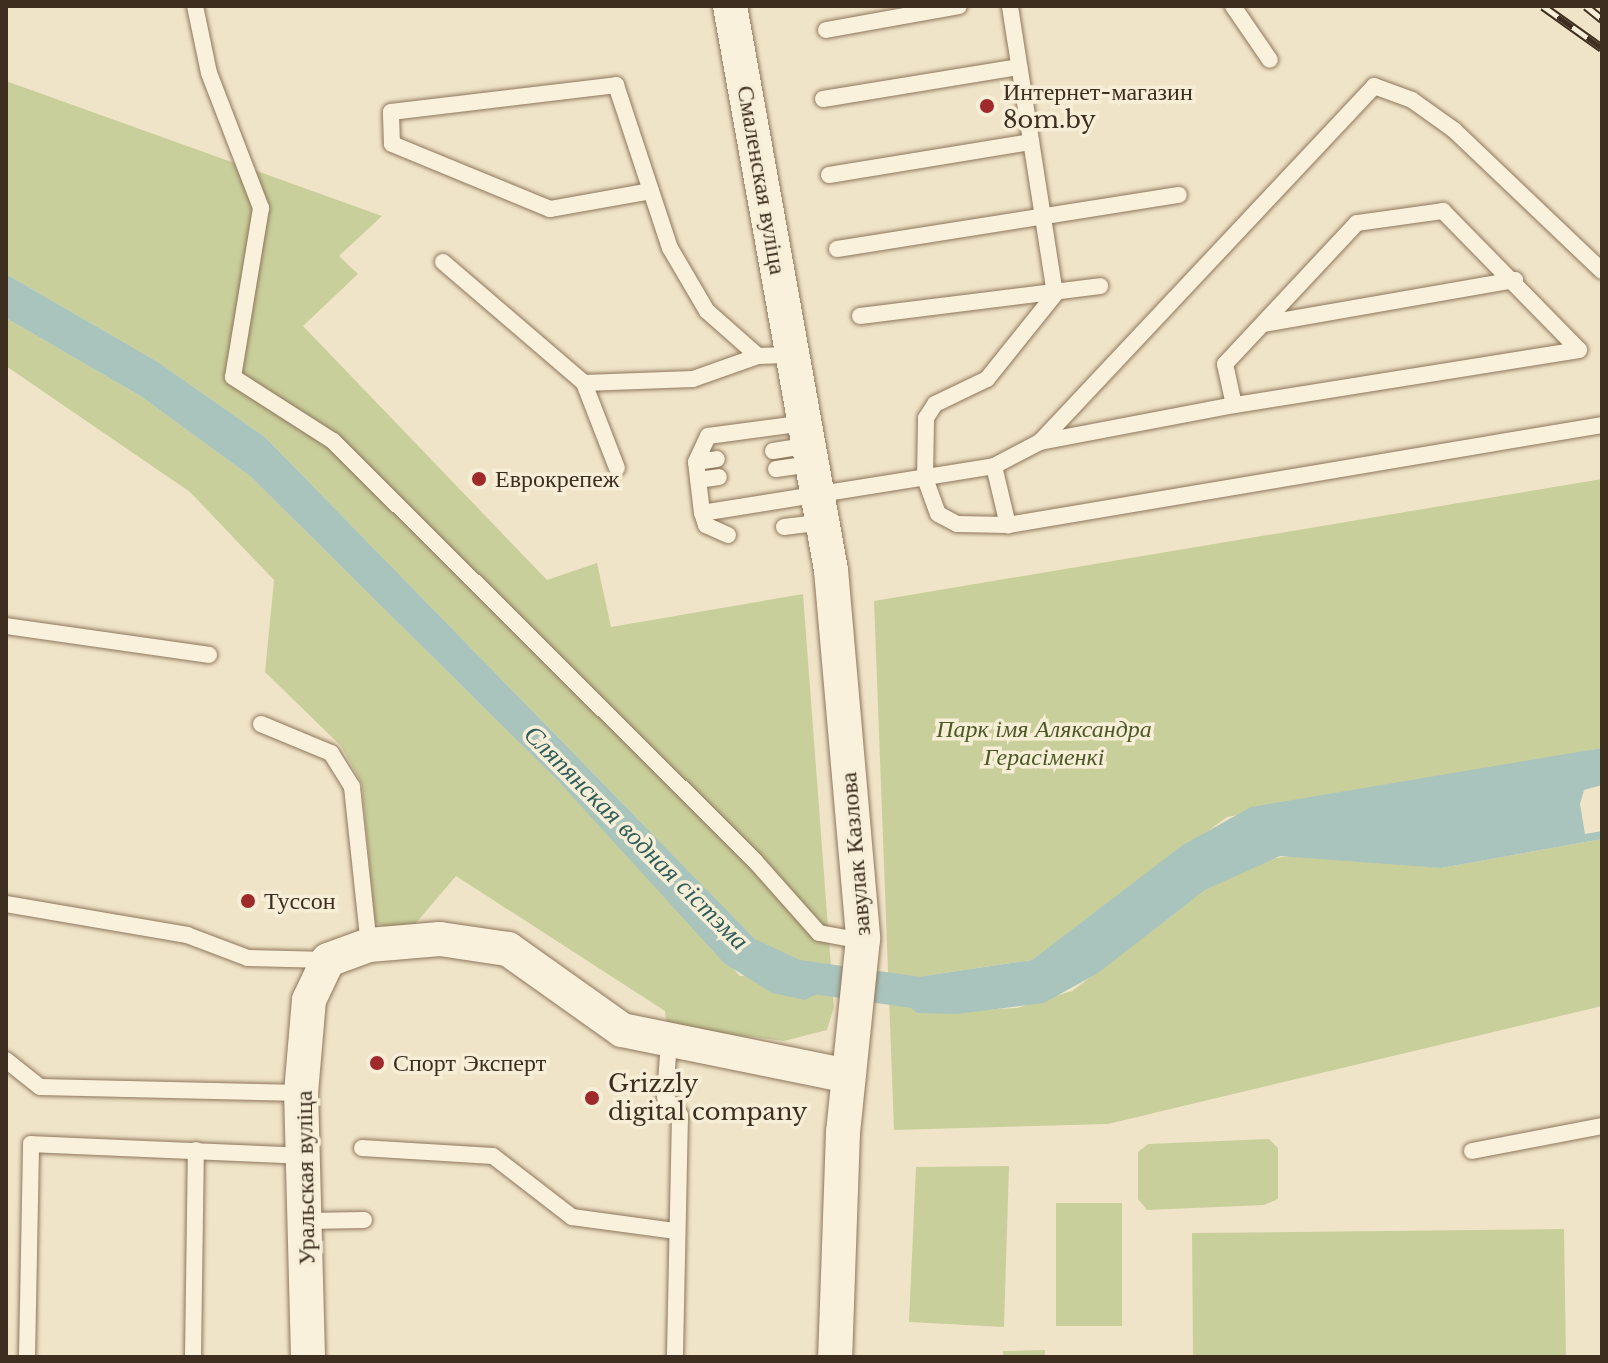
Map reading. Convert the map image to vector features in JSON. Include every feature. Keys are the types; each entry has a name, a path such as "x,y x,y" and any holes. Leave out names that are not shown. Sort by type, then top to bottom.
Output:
{"street":[{"name":"Смаленская вуліца","path":"730,6 793,355"},
{"name":"завулак Казлова","path":"793,355 814,470 863,941 858,1021 848,1076 835,1357"},
{"path":"328,960 369,945 440,939 508,949 622,1030 848,1076"},
{"name":"Уральская вуліца","path":"308,1357 301,1093 309,1000 328,960"}],"lane":[{"path":"195,6 209,73 261,208 233,377 333,441 755,861 819,933 863,941"},
{"path":"826,30 959,6"},
{"path":"1010,6 1055,294 987,379 935,404 926,418 925,478 938,514 957,524 1008,525 1602,425"},
{"path":"1233,6 1270,60"},
{"path":"823,99 1019,67"},
{"path":"651,191 550,209 392,144 391,112 616,85 670,248 707,311 758,356"},
{"path":"1040,442 1374,86 1412,100 1454,130 1602,271"},
{"path":"829,175 1031,142"},
{"path":"837,249 1179,195"},
{"path":"776,469 925,478 994,466 1040,442 1234,405 1579,350 1515,280 1443,211 1357,223 1225,364 1234,405"},
{"path":"443,262 584,383 617,468"},
{"path":"1263,324 1515,280"},
{"path":"860,316 1100,286"},
{"path":"584,383 693,379 758,356 793,355"},
{"path":"728,535 706,525 702,513 696,462 708,436 814,470"},
{"path":"773,451 814,470"},
{"path":"696,462 717,459"},
{"path":"994,466 1008,525"},
{"path":"702,513 814,470"},
{"path":"784,527 814,470"},
{"path":"698,480 719,477"},
{"path":"6,626 209,655"},
{"path":"261,724 331,753 352,787 369,945"},
{"path":"6,904 187,935 248,958 328,960"},
{"path":"669,1041 665,1097 680,1115 675,1357"},
{"path":"6,1060 40,1087 301,1093"},
{"path":"1472,1151 1602,1126"},
{"path":"27,1357 31,1144 305,1156"},
{"path":"362,1148 493,1156 572,1217 676,1231"},
{"path":"193,1357 196,1150"},
{"path":"306,1221 364,1220"}],"green space":[{"path":"6,81 382,216 339,256 358,274 303,326 547,580 597,563 611,627 803,594 834,1007 827,1030 784,1041 667,1026 665,1011 456,876 404,937 375,922 362,784 341,746 265,672 274,580 190,492 6,366 6,318 142,397 251,477 559,782 740,976 825,977 755,939 265,437 158,362 6,274"},
{"name":"Парк імя Аляксандра Герасіменкі","path":"1602,479 1602,748 1227,817 1032,960 924,976 917,1013 1017,1008 1072,991 1205,890 1256,861 1303,854 1441,868 1602,839 1602,1006 1108,1124 894,1130 874,601"},
{"path":"1269,1139 1278,1148 1278,1199 1264,1205 1147,1210 1138,1199 1138,1152 1148,1144"},
{"path":"1009,1166 1004,1327 909,1322 916,1167"},
{"path":"1056,1203 1122,1203 1122,1326 1056,1326"},
{"path":"1564,1229 1566,1357 1193,1357 1192,1233"},
{"path":"1045,1350 1045,1357 1003,1357 1003,1351"}],"water":[{"path":"6,274 158,362 265,437 755,939 823,971 823,991 805,1000 772,993 724,963 559,782 251,477 142,397 6,318"},
{"path":"1602,748 1602,785 1584,790 1580,804 1585,834 1602,831 1602,839 1441,868 1280,856 1205,890 1098,973 1044,1003 957,1014 917,1013 905,1003 908,985 924,976 1032,960 1183,845 1251,807"}],"waterway":[{"name":"Сляпянская водная сістэма","path":"785,974 949,997"}],"railway":[{"path":"1543,6 1602,48"},
{"path":"1586,6 1602,19"}],"place":[{"name":"Интернет-магазин 8om.by","path":"987,106"},
{"name":"Еврокрепеж","path":"479,479"},
{"name":"Туссон","path":"248,901"},
{"name":"Спорт Эксперт","path":"377,1063"},
{"name":"Grizzly digital company","path":"592,1098"}]}
